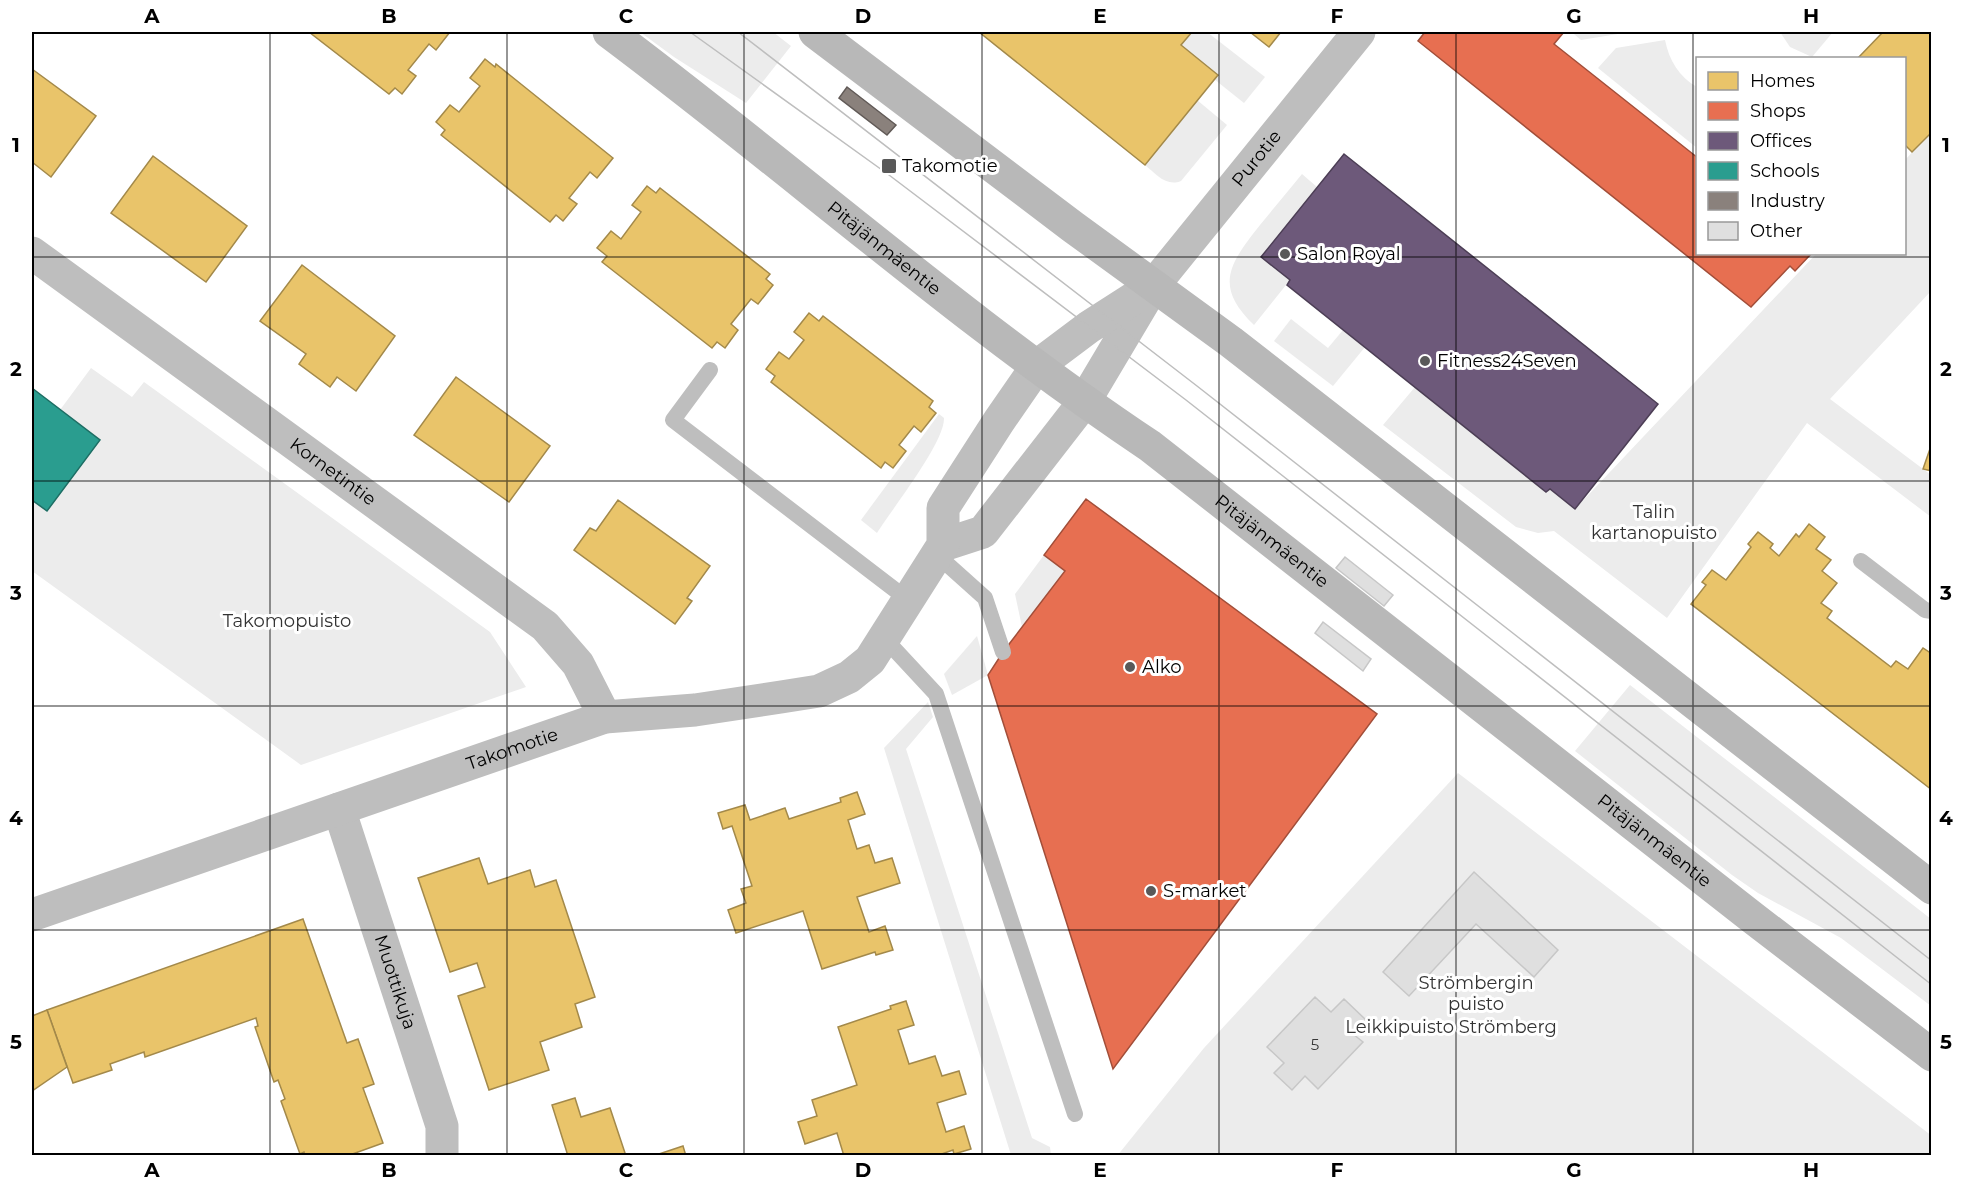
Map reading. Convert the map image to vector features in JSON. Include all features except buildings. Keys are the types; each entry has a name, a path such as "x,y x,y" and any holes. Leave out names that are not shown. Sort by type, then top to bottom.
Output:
{"main road":[{"name":"Pitäjänmäentie","path":"609,32 683,87 992,334 1084,402 1150,446 1744,911 1932,1055"},
{"path":"815,32 1231,342 1932,888"}],"street":[{"name":"Purotie","path":"1153,286 1359,32"},
{"name":"Kornetintie","path":"32,253 545,626 578,664 605,717"},
{"path":"1153,286 1084,402 983,532 940,550 943,508 1037,366 1089,327 1153,286"},
{"name":"Takomotie","path":"32,915 605,717 695,710 819,691 849,677 870,660 940,550"},
{"name":"Muottikuja","path":"339,809 442,1126 442,1155"}],"lane":[{"path":"710,370 673,420 907,599"},
{"path":"940,550 985,598 1003,652"},
{"path":"1861,561 1924,610 1932,611"},
{"path":"884,638 936,694 1075,1114"}],"green space":[{"path":"640,32 773,32 791,46 746,103 674,57"},
{"path":"1192,32 1207,32 1265,77 1244,103 1214,79 1181,45"},
{"path":"1576,32 1630,32 1581,40 1574,34"},
{"path":"1780,32 1833,32 1812,57 1790,47"},
{"path":"1665,40 1676,67 1696,86 1696,147 1598,68 1616,48"},
{"path":"1197,100 1227,125 1181,181 1166,181 1145,165"},
{"name":"Talin kartanopuisto","path":"1931,132 1931,291 1830,399 1931,475 1931,517 1807,423 1667,618 1554,531 1538,533 1516,527 1383,425 1415,387 1546,492 1550,489 1575,509 1815,255 1906,255 1906,159"},
{"path":"1302,174 1317,187 1261,257 1290,280 1254,325 1233,298 1230,275 1234,263 1249,239"},
{"path":"1291,319 1328,348 1343,330 1365,347 1333,386 1274,341"},
{"name":"Takomopuisto","path":"91,368 132,397 144,382 490,632 526,687 301,765 32,571 32,500 47,511 100,440 60,410"},
{"path":"939,414 944,418 936,443 917,476 877,533 861,520"},
{"path":"1044,555 1065,571 1022,627 1015,594"},
{"path":"977,636 988,675 952,695 944,674"},
{"path":"1630,685 1931,919 1931,1006 1841,938 1758,893 1732,875 1575,751"},
{"path":"928,702 933,717 906,749 1032,1138 1050,1147 1051,1155 1011,1155 884,748"},
{"name":"Strömbergin puisto","path":"1458,773 1932,1136 1931,1156 1117,1156 1204,1048"}],"tram line":[{"path":"690,32 889,175 1186,400 1932,985"},
{"path":"738,32 1197,386 1932,961"}],"place":[{"name":"Takomotie","path":"889,166"},
{"name":"Salon Royal","path":"1285,254"},
{"name":"Fitness24Seven","path":"1425,361"},
{"name":"Alko","path":"1130,667"},
{"name":"S-market","path":"1151,891"}],"park label":[{"name":"Leikkipuisto Strömberg","path":"1451,1027"}]}
